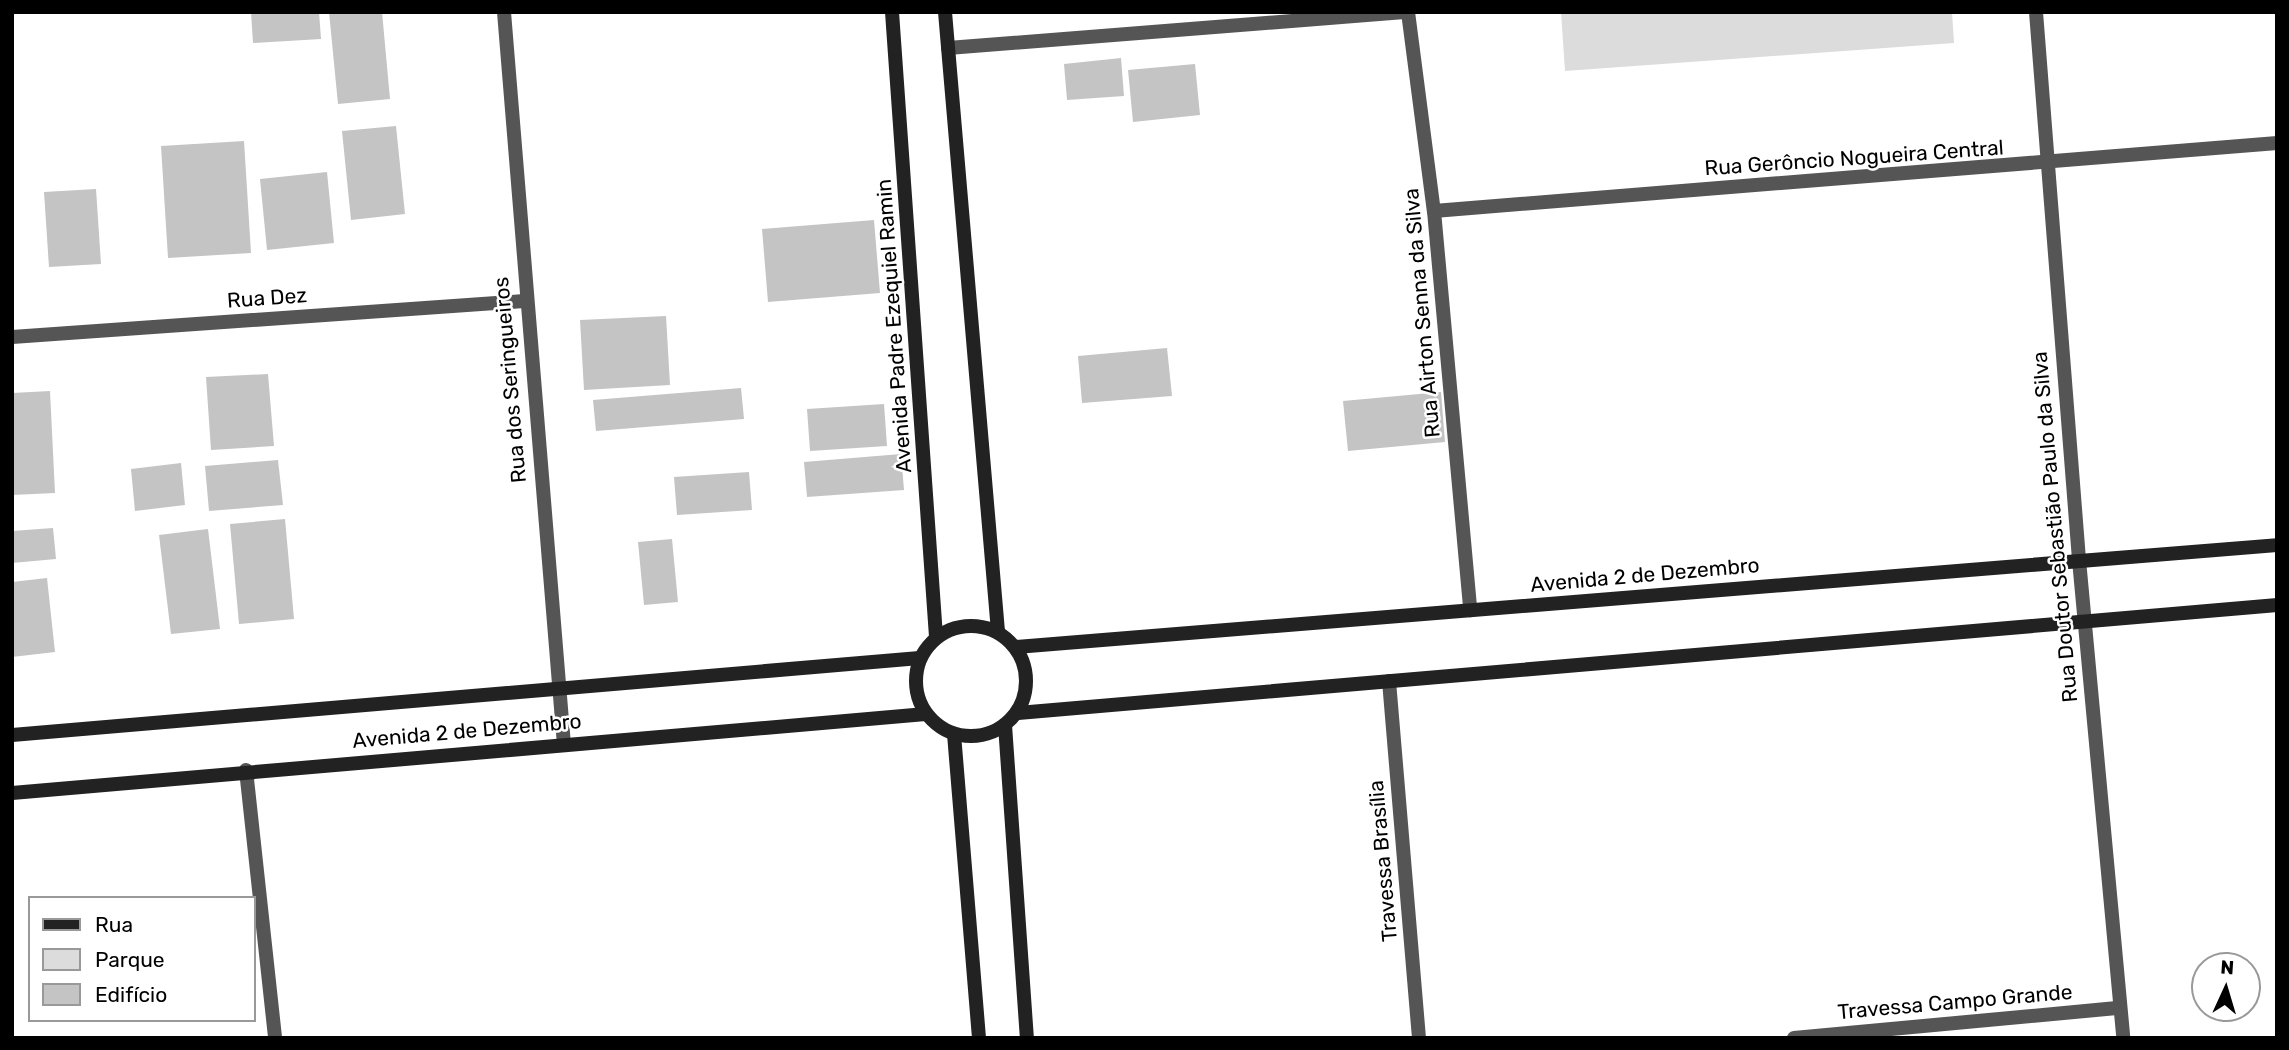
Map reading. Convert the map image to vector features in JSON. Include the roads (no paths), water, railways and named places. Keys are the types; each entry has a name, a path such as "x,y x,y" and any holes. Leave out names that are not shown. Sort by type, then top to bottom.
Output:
{"street":[{"name":"Rua dos Seringueiros","path":"504,12 524,301 564,745"},
{"name":"Avenida Padre Ezequiel Ramin","path":"892,12 936,636"},
{"path":"945,12 998,631"},
{"path":"948,48 1408,12"},
{"name":"Rua Airton Senna da Silva","path":"1408,12 1434,211 1470,610"},
{"name":"Rua Doutor Sebastião Paulo da Silva","path":"2036,12 2084,621 2123,1038"},
{"name":"Rua Gerôncio Nogueira Central","path":"1434,211 2046,164 2277,143"},
{"name":"Rua Dez","path":"12,337 524,301"},
{"name":"Avenida 2 de Dezembro","path":"1016,647 2277,544"},
{"path":"1018,713 2277,605"},
{"path":"982,625 998,631 1016,647 1027,679 1018,713 989,734 954,734 926,714 915,677 919,658 936,636 982,625"},
{"name":"Avenida 2 de Dezembro","path":"12,735 919,658"},
{"name":"Travessa Brasília","path":"1389,681 1419,1038"},
{"name":"Avenida 2 de Dezembro","path":"12,793 246,770 926,714"},
{"path":"1005,725 1027,1038"},
{"path":"954,734 979,1038"},
{"path":"246,770 275,1038"},
{"name":"Travessa Campo Grande","path":"1794,1038 2120,1009"}]}
